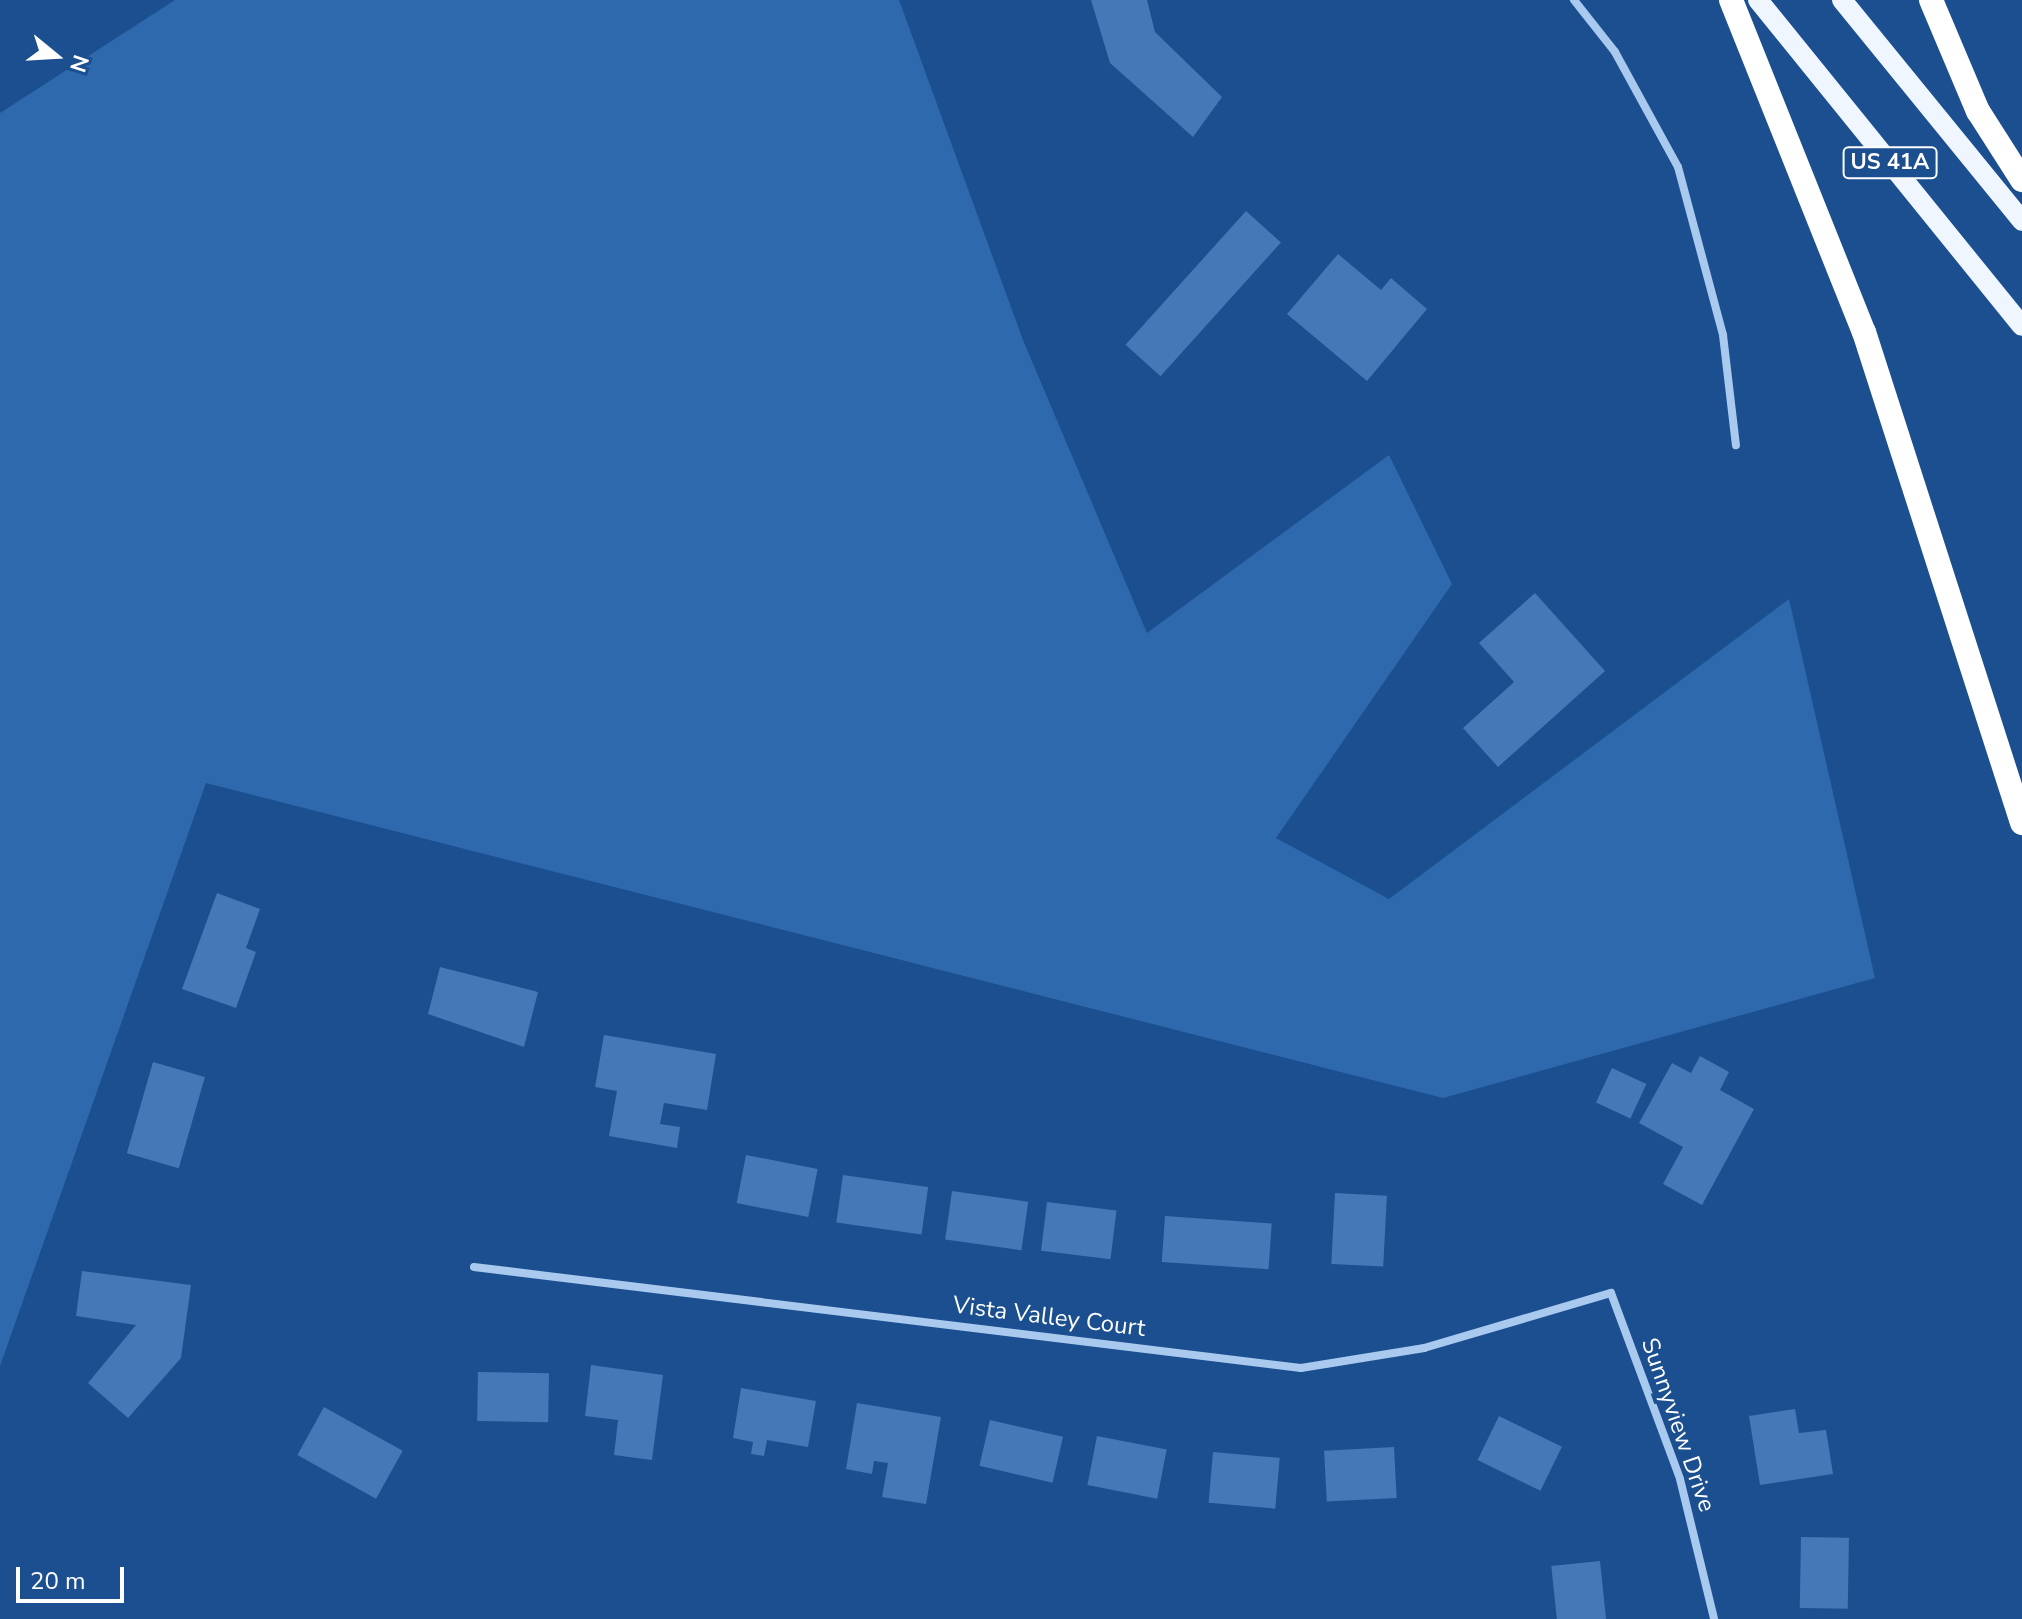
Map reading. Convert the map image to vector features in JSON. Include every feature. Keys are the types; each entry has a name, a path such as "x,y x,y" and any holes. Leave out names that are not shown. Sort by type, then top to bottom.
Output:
{"highway":[{"path":"1731,0 1864,332 2022,823"},
{"path":"1931,0 1978,111 2022,180"}],"main road":[{"name":"US 41A","path":"1758,0 2022,326"},
{"name":"US 41A","path":"1842,0 2022,221"}],"street":[{"path":"1574,0 1615,52 1678,167 1723,335 1736,445"},
{"name":"Vista Valley Court","path":"474,1267 1301,1368 1424,1348 1611,1293"},
{"name":"Sunnyview Drive","path":"1611,1293 1680,1479 1714,1619"}],"shaded area":[{"path":"175,0 899,0 1023,340 1147,633 1389,455 1452,584 1276,838 1389,899 1789,599 1875,978 1443,1098 206,783 0,1366 0,113"}],"building":[{"path":"1091,0 1147,0 1155,32 1222,97 1193,137 1110,63"},
{"path":"1246,211 1281,242 1160,376 1126,345"},
{"path":"1338,254 1381,290 1391,278 1427,309 1367,381 1287,314"},
{"path":"1535,593 1605,671 1498,767 1463,728 1514,682 1479,643"},
{"path":"217,893 260,909 246,948 256,952 236,1008 182,989"},
{"path":"440,967 538,992 524,1047 428,1014"},
{"path":"604,1035 716,1054 707,1110 664,1103 660,1124 680,1127 677,1148 609,1136 617,1091 595,1087"},
{"path":"1700,1056 1729,1072 1720,1090 1754,1109 1702,1205 1663,1184 1683,1147 1639,1123 1672,1063 1691,1073"},
{"path":"153,1062 205,1077 179,1168 127,1153"},
{"path":"1612,1068 1646,1084 1630,1118 1596,1102"},
{"path":"746,1155 818,1169 808,1217 737,1203"},
{"path":"843,1175 928,1187 921,1235 836,1223"},
{"path":"952,1191 1028,1202 1021,1250 945,1240"},
{"path":"1335,1193 1387,1196 1383,1267 1331,1264"},
{"path":"1047,1202 1116,1211 1111,1259 1041,1251"},
{"path":"1165,1216 1272,1223 1269,1269 1162,1262"},
{"path":"82,1271 191,1285 181,1358 128,1418 88,1383 136,1325 76,1316"},
{"path":"591,1365 663,1375 652,1460 614,1455 618,1420 585,1416"},
{"path":"478,1372 549,1373 548,1422 477,1421"},
{"path":"741,1388 816,1401 808,1447 767,1440 764,1456 751,1454 753,1442 733,1438"},
{"path":"857,1403 941,1417 926,1504 882,1497 888,1463 874,1461 872,1474 846,1469"},
{"path":"324,1407 403,1451 376,1499 297,1455"},
{"path":"1795,1409 1799,1433 1826,1430 1833,1474 1760,1485 1749,1416"},
{"path":"1499,1416 1562,1447 1540,1491 1478,1460"},
{"path":"990,1420 1063,1437 1053,1483 979,1466"},
{"path":"1097,1436 1167,1450 1157,1499 1087,1485"},
{"path":"1394,1447 1397,1498 1327,1502 1324,1451"},
{"path":"1213,1452 1280,1458 1275,1509 1209,1503"},
{"path":"1801,1537 1849,1538 1848,1609 1800,1608"},
{"path":"1600,1561 1606,1619 1557,1619 1551,1566"}]}
